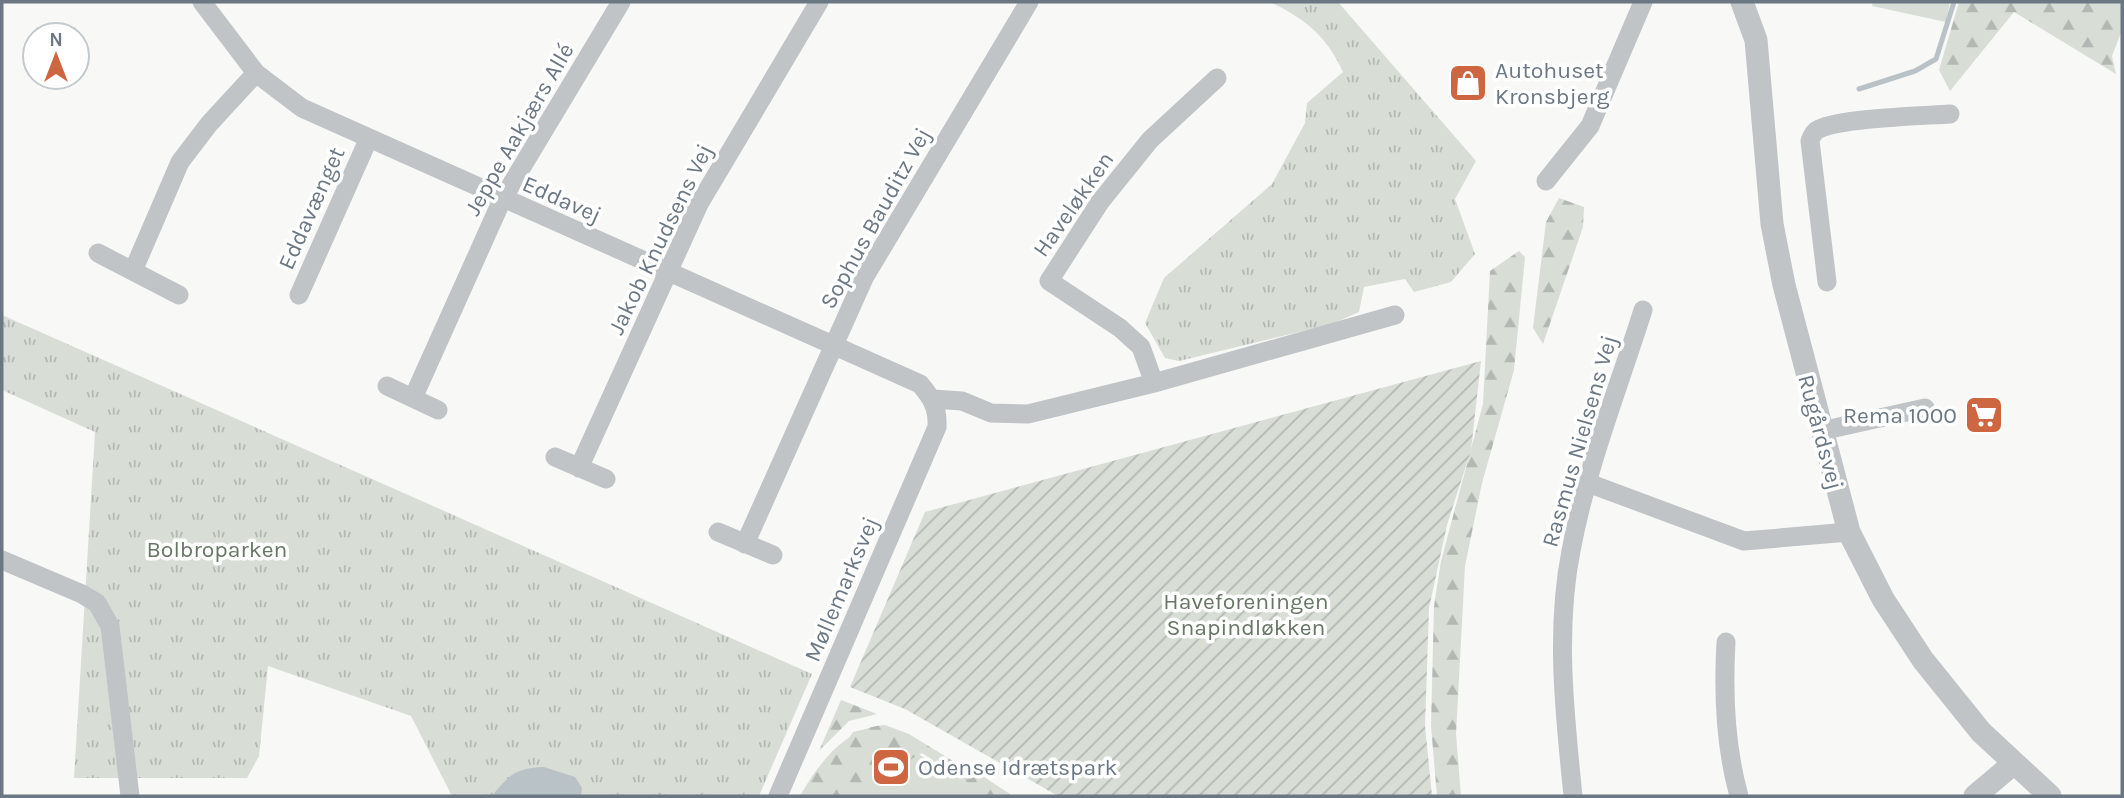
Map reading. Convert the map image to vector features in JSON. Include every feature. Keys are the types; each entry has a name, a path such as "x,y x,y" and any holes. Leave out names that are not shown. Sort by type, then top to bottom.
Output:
{"street":[{"name":"Eddavej","path":"202,2 256,73 302,108 502,200 920,384 933,400"},
{"name":"Jeppe Aakjærs Allé","path":"413,398 502,200 621,2"},
{"name":"Jakob Knudsens Vej","path":"579,468 666,271 699,204 819,2"},
{"name":"Sophus Bauditz Vej","path":"745,544 864,278 1029,2"},
{"path":"1546,181 1590,126 1643,2"},
{"name":"Rugårdsvej","path":"1742,2 1756,40 1772,224 1794,332 1849,532 1883,598 1923,660 1981,732 2050,796"},
{"path":"133,271 180,162 209,124 256,73"},
{"name":"Haveløkken","path":"1154,383 1141,346 1120,328 1049,281 1100,202 1150,140 1217,78"},
{"path":"1828,282 1812,167 1812,135 1823,127 1950,114"},
{"name":"Eddavænget","path":"299,295 368,140"},
{"path":"98,253 179,295"},
{"name":"Rasmus Nielsens Vej","path":"1573,796 1566,722 1564,617 1570,552 1588,483 1643,310"},
{"path":"933,400 962,401 991,413 1028,414 1154,383 1395,316"},
{"path":"387,386 438,410"},
{"name":"Møllemarksvej","path":"778,796 937,427 938,412 933,400"},
{"path":"1821,431 1925,408"},
{"path":"555,457 606,479"},
{"path":"1588,483 1744,541 1849,532"},
{"path":"718,532 773,555"},
{"path":"2,560 97,603 110,626 130,796"},
{"path":"1726,642 1723,684 1729,751 1739,796"},
{"path":"1975,796 2013,764"}],"green space":[{"path":"1270,2 1338,2 1476,161 1455,199 1475,254 1451,282 1414,292 1405,279 1364,287 1359,312 1332,324 1179,361 1165,358 1145,323 1164,278 1272,184 1305,123 1307,103 1343,72 1322,38 1294,15"},
{"path":"1873,2 1950,2 1946,22 1872,6"},
{"path":"1959,2 2122,2 2122,30 2112,56 2116,74 2014,12 1950,91 1939,70"},
{"path":"1559,198 1584,207 1583,227 1543,344 1533,328 1546,222"},
{"path":"1519,251 1525,257 1514,370 1482,483 1465,566 1456,734 1461,796 1437,796 1431,726 1434,606 1441,561 1483,404 1490,271"},
{"name":"Bolbroparken","path":"2,315 812,674 759,796 452,796 411,716 268,666 259,756 247,778 74,778 95,432 2,390"},
{"name":"Haveforeningen Snapindløkken","path":"1481,361 1471,450 1447,525 1429,608 1425,726 1432,796 1058,796 905,709 850,687 925,512"},
{"path":"841,700 877,714 849,721 819,751"},
{"path":"885,725 909,734 1010,796 989,796 922,753 847,796 800,796 815,772 835,749 858,732"},
{"name":"Odense Idrætspark","path":"875,727 923,757 984,777 1013,796 810,796 853,732"}],"shaded area":[{"path":"544,767 575,777 582,788 581,796 492,796 514,774"}],"waterway":[{"path":"1859,89 1915,71 1936,59 1954,2"}],"place":[{"name":"Autohuset Kronsbjerg","path":"1468,83"},
{"name":"Rema 1000","path":"1984,415"},
{"name":"Odense Idrætspark","path":"891,767"}]}
